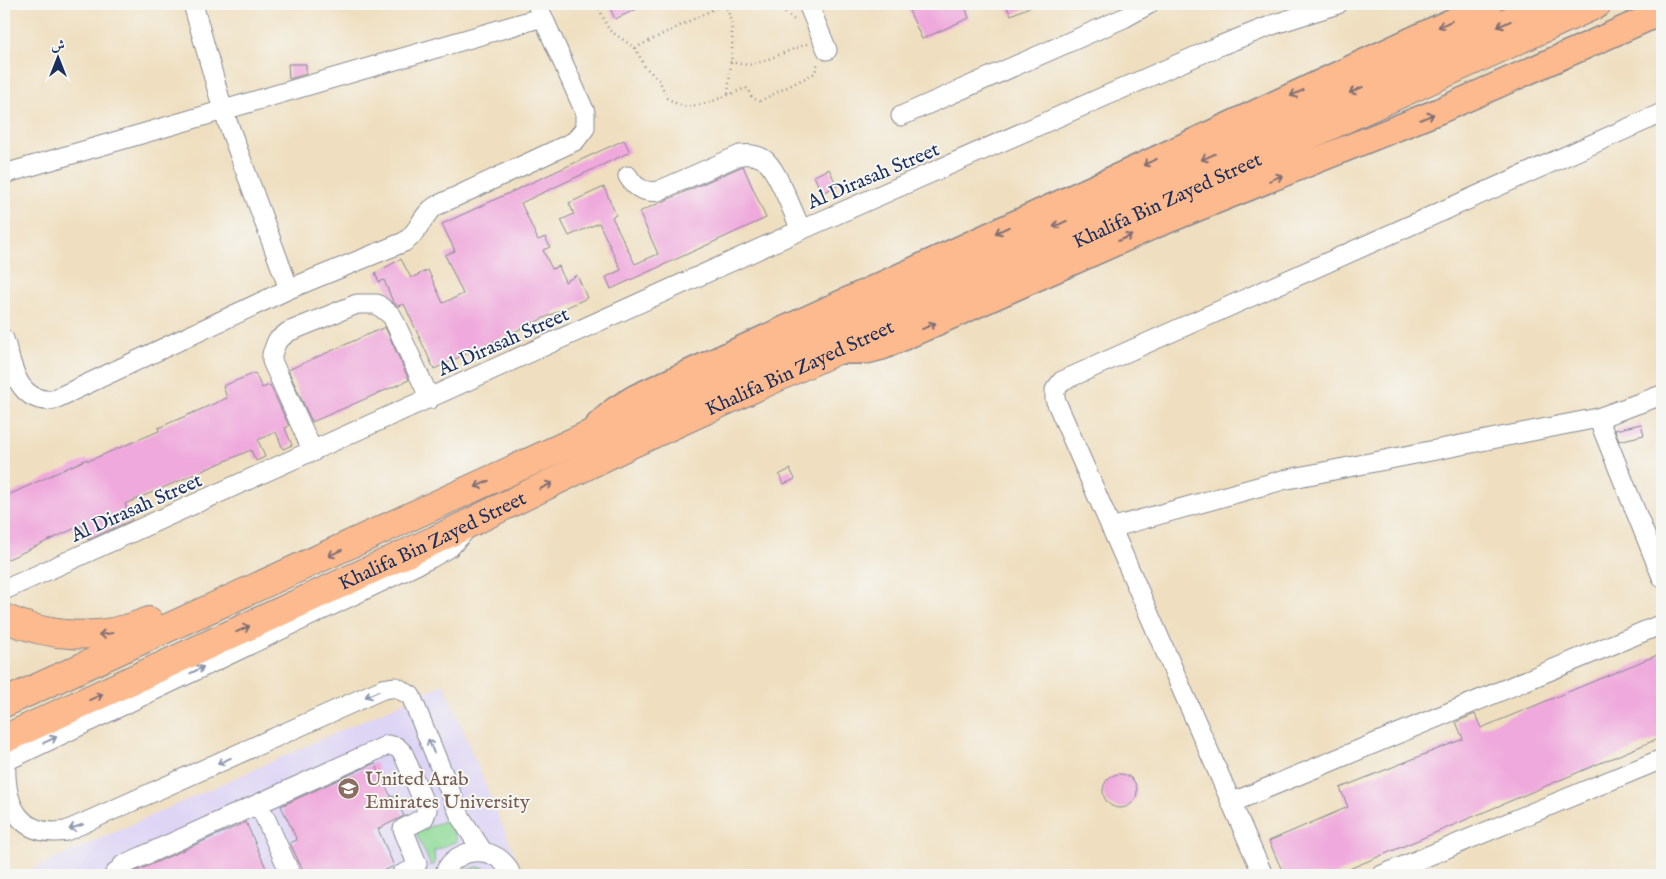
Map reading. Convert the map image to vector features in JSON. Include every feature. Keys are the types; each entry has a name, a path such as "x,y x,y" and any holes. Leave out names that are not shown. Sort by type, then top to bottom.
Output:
{"highway":[{"name":"Khalifa Bin Zayed Street","path":"4,704 590,434 1548,4"},
{"name":"Khalifa Bin Zayed Street","path":"5,754 631,444 1597,4"},
{"path":"4,618 38,630 68,635 103,635 131,628 227,588 242,588 250,592"},
{"path":"4,688 30,691"}],"main road":[{"path":"590,434 615,410 636,397 1489,4"},
{"path":"1638,22 1662,7"},
{"path":"833,351 849,352 882,347 1151,227 1439,111 1662,12"}],"street":[{"path":"193,4 223,110 289,289"},
{"path":"808,4 816,45"},
{"path":"901,116 1132,15 1149,4"},
{"name":"Al Dirasah Street","path":"4,590 801,230 1226,43 1275,24 1296,11 1338,4"},
{"path":"4,174 223,110 540,10 586,112 586,120 581,135 569,145 432,208 423,218 415,233 404,242 289,289 53,400 35,399 20,387 4,339"},
{"path":"1263,875 1110,528 1055,399 1055,390 1062,381 1662,113"},
{"path":"628,176 637,188 644,191 658,191 740,155 761,157 771,166 801,230"},
{"name":"Al Dirasah Street","path":"313,452 272,361 273,347 288,332 357,304 377,304 392,316 430,399"},
{"path":"1110,528 1283,480 1598,418 1662,395"},
{"path":"1598,418 1662,577"},
{"path":"1231,803 1662,624"},
{"path":"5,754 7,794 18,815 37,830 52,832 66,830 80,826 383,688 396,687 411,696 461,818 483,852"},
{"path":"114,875 123,865 384,746 397,747 403,753 426,810 424,818 403,829 416,864 412,870 401,875"},
{"path":"1382,875 1662,759"},
{"path":"259,804 291,875"},
{"path":"444,875 450,864 457,858 474,851 483,852 499,859 511,875"}],"path":[{"path":"597,4 609,30 635,48 645,67 659,80 667,98 687,107 746,88 749,90 752,98 760,101 815,73 818,68 816,45 748,65 730,62"},
{"path":"635,48 725,4 731,19 733,36 728,95"},
{"path":"773,4 796,20 801,28"}],"shaded area":[{"name":"United Arab Emirates University","path":"444,684 523,875 19,875 406,701"}],"green space":[{"path":"448,819 457,841 434,851 435,864 431,866 416,833"},
{"path":"478,867 484,868 493,875 461,875 466,870"}],"building":[{"path":"608,4 648,4 615,19"},
{"path":"906,4 964,4 969,18 922,39"},
{"path":"1005,4 1036,4 1011,15"},
{"path":"288,64 306,64 306,74 289,79"},
{"path":"624,140 630,152 521,203 538,240 545,237 550,247 543,250 552,269 559,266 565,282 577,275 587,298 434,369 404,304 398,306 393,302 384,280 379,282 375,273 401,259 411,278 428,270 443,303 463,294 445,255 455,251 442,224"},
{"path":"743,166 766,218 611,289 606,277 621,270 599,223 569,236 561,220 574,214 569,203 604,187 616,215 612,217 635,264 658,254 639,212"},
{"path":"829,169 837,186 822,193 814,176"},
{"path":"385,327 409,380 312,422 288,370"},
{"path":"255,373 262,388 270,385 289,426 285,428 292,445 283,449 276,432 258,440 265,457 256,461 251,450 125,504 132,520 88,540 82,525 4,561 4,497 87,459 88,461 159,431 158,428 227,398 223,386"},
{"path":"1641,424 1644,435 1619,441 1615,430"},
{"path":"790,469 795,479 784,484 779,475"},
{"path":"1662,653 1662,737 1335,875 1284,875 1269,841 1348,807 1340,788 1463,739 1456,722 1475,714 1481,728"},
{"path":"375,763 391,797 394,796 404,816 378,829 394,866 375,875 305,875 290,843 297,840 281,806"},
{"path":"1120,774 1127,775 1132,779 1136,784 1136,798 1132,803 1127,807 1120,808 1113,807 1108,803 1104,798 1103,791 1104,784 1108,779 1113,775"},
{"path":"246,822 269,875 129,875 130,874"}],"place":[{"name":"United Arab Emirates University","path":"349,789"}]}
